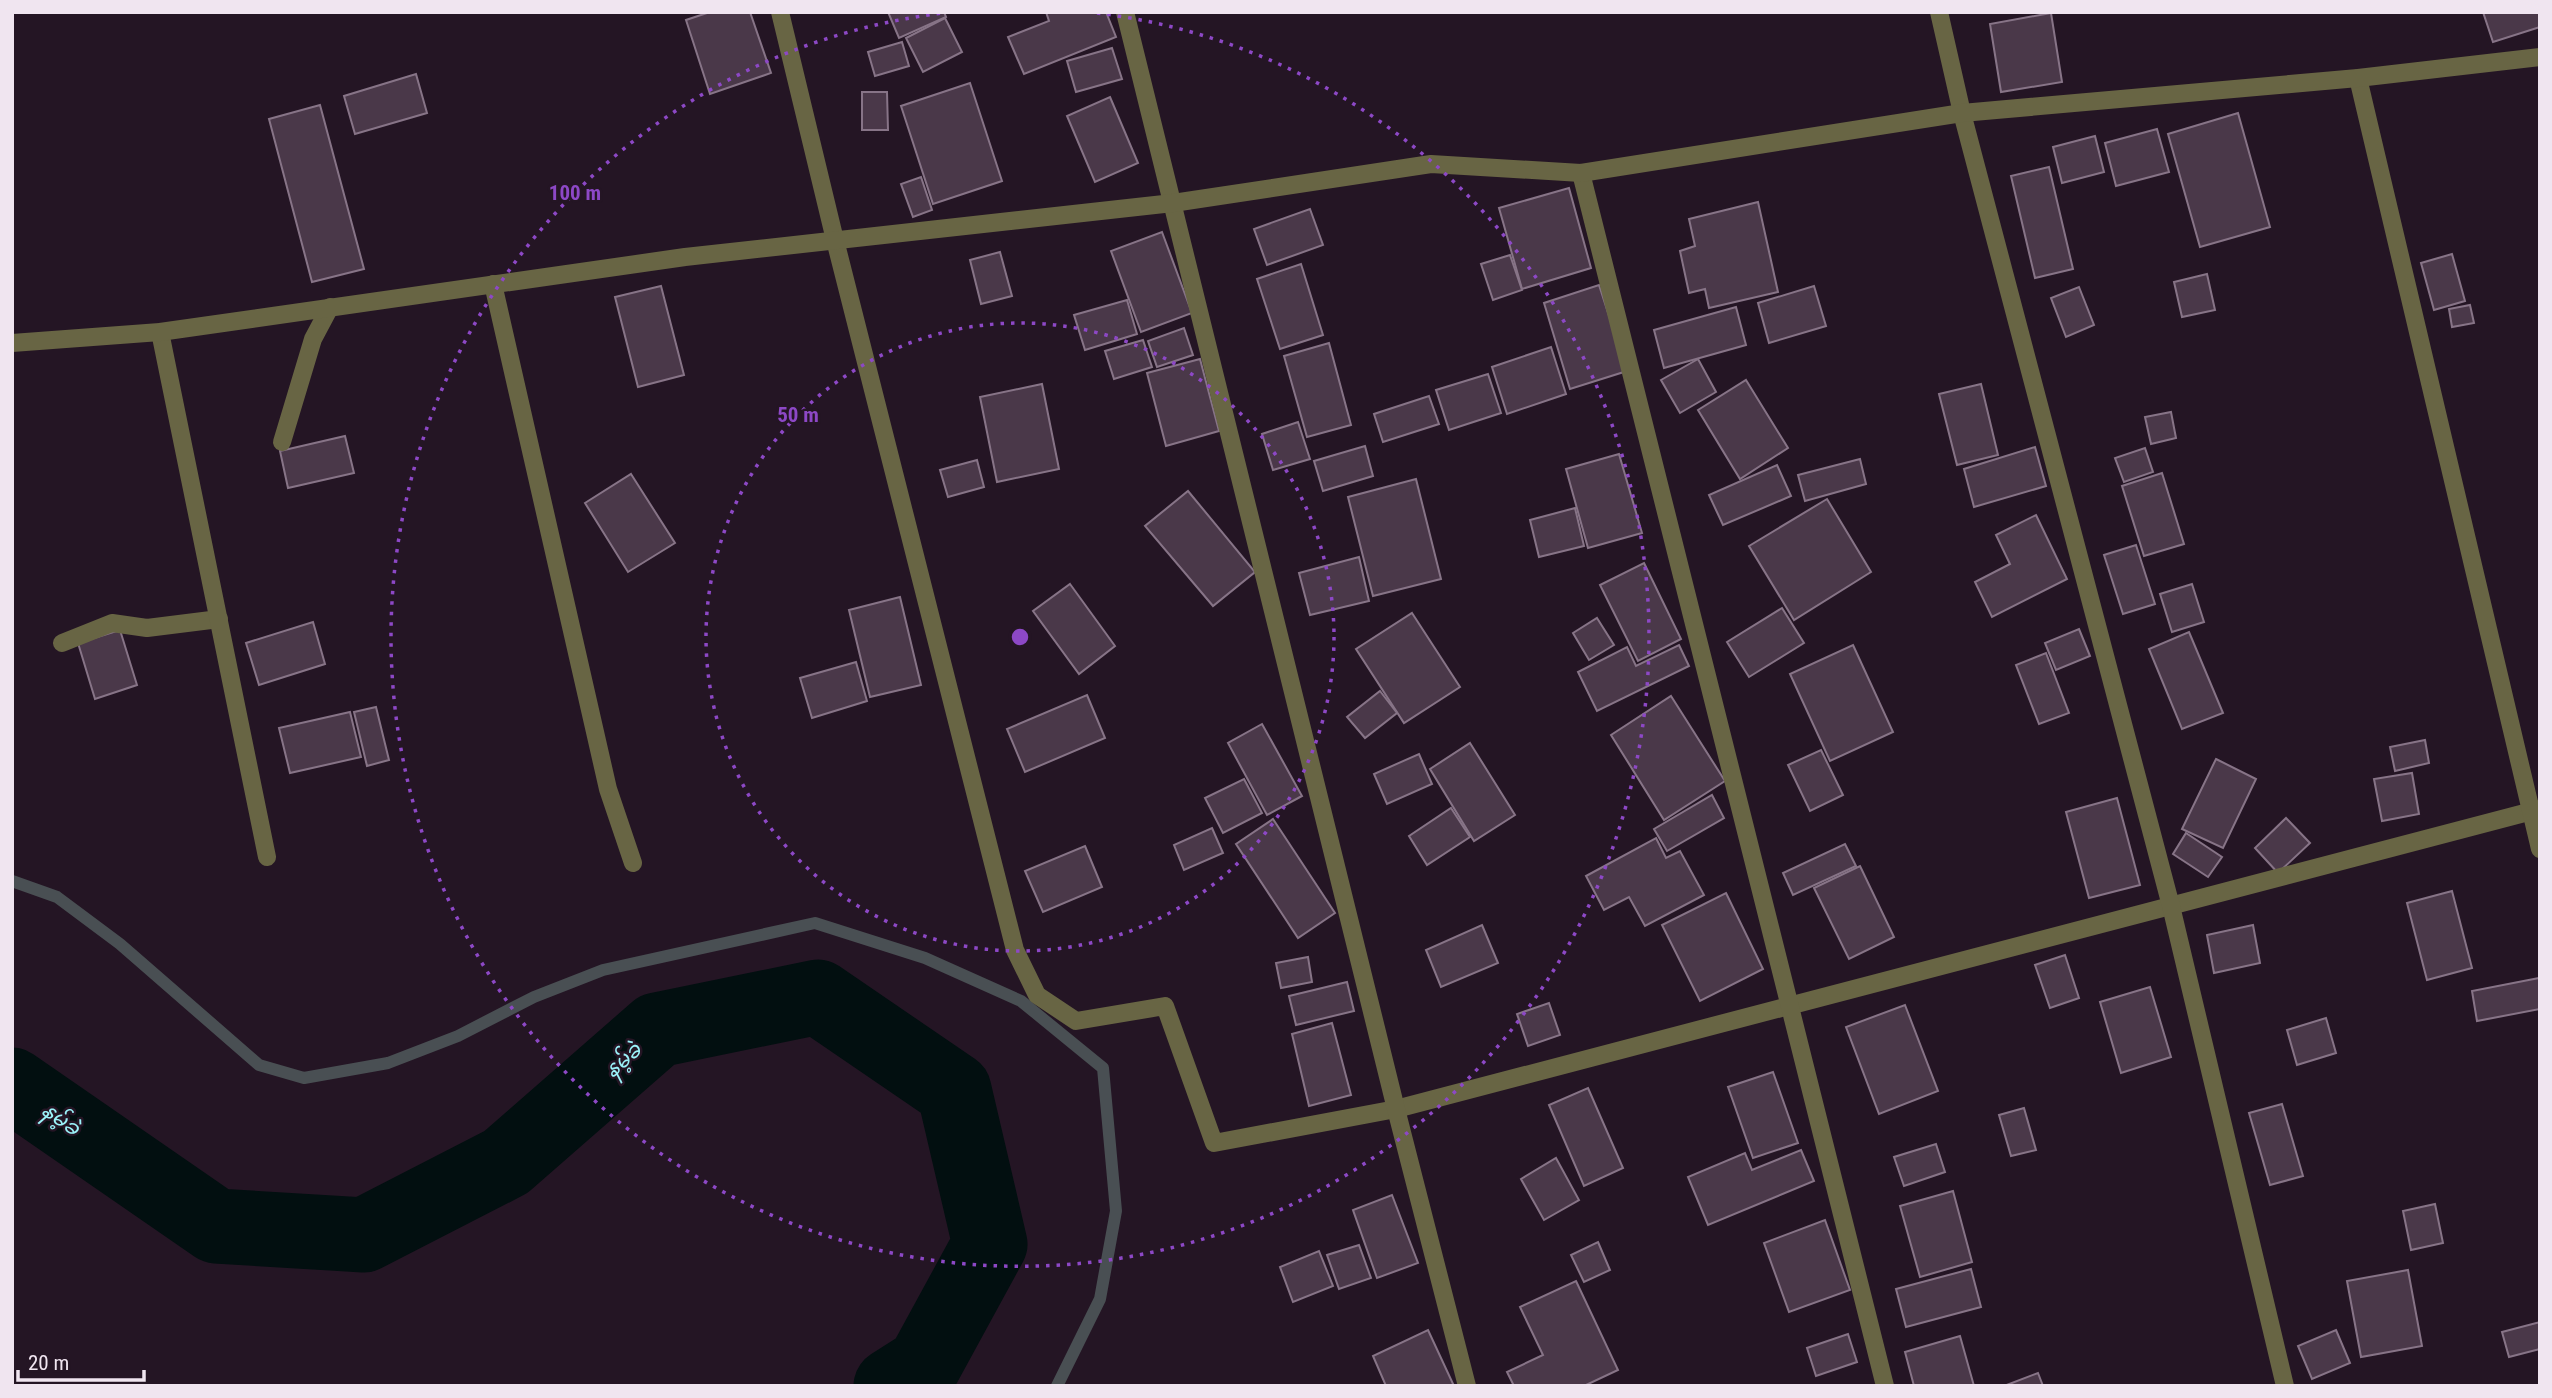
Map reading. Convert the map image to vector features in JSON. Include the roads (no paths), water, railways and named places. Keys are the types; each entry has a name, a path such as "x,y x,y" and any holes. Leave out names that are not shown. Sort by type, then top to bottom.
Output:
{"street":[{"path":"780,12 1015,950 1037,996 1076,1021 1165,1006 1214,1143 1396,1109 2535,810"},
{"path":"1125,12 1467,1386"},
{"path":"1939,12 1962,113 2171,906 2285,1386"},
{"path":"12,343 160,332 685,257 1172,203 1431,164 1581,173 1962,113 2357,78 2540,57"},
{"path":"2357,78 2535,810 2540,849"},
{"path":"1581,173 1885,1386"},
{"path":"493,284 608,789 633,863"},
{"path":"282,442 313,339 330,307"},
{"path":"160,332 267,857"},
{"path":"62,643 112,623 147,628 219,620"}],"waterway":[{"path":"12,881 57,897 120,944 259,1065 304,1078 388,1063 458,1036 534,997 603,970 815,923 925,958 1021,1001 1103,1068 1116,1211 1100,1299 1057,1386"},
{"name":"နမ့်ခဲ","path":"12,1085 216,1226 364,1235 506,1162 657,1030 818,997 954,1090 990,1244 924,1365 891,1386"}]}
